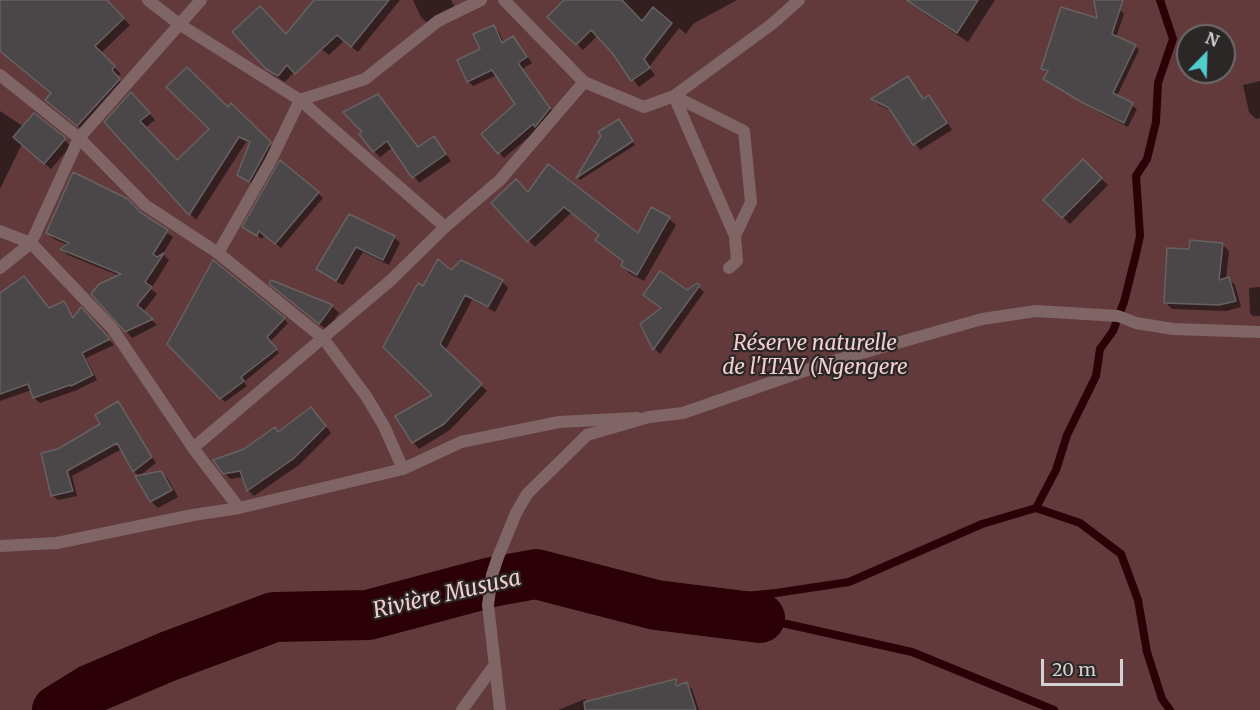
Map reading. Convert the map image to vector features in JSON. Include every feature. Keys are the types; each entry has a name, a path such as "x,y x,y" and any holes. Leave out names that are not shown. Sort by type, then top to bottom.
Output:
{"street":[{"path":"148,0 179,24 300,100 445,227"},
{"path":"0,268 31,243 79,138 201,0"},
{"path":"218,254 270,162 300,100 366,79 438,21 481,0"},
{"path":"504,0 584,82 644,107 674,96 772,24 799,0"},
{"path":"0,75 79,138 145,204 218,254 323,338 366,396 384,426 403,469"},
{"path":"193,448 391,280 445,227 500,180 584,82"},
{"path":"674,96 735,236 737,261 729,268"},
{"path":"674,96 744,131 751,201 735,236"},
{"path":"0,231 31,243 112,328 193,448 239,508"},
{"path":"0,546 57,543 193,515 239,508 403,469 461,442 537,426 559,422 682,413 830,362 982,319 1036,311 1118,316 1136,323 1173,329 1260,332"},
{"path":"500,710 493,667 488,605 492,575 516,513 527,494 587,435 649,417"},
{"path":"462,710 493,667"}],"green space":[{"name":"Réserve naturelle de l'ITAV (Ngengere","path":"0,0 1260,0 1260,710 0,710"}],"building":[{"path":"0,0 107,0 124,18 95,46 115,66 112,70 120,79 77,126 45,100 51,93 0,51"},
{"path":"314,0 389,0 351,47 337,35 295,74 287,65 278,76 266,69 232,32 260,6 286,34"},
{"path":"564,0 622,0 642,21 653,7 672,23 644,59 650,68 631,81 613,54 591,30 576,45 547,17"},
{"path":"906,0 978,0 957,33"},
{"path":"1094,0 1123,0 1112,34 1136,45 1113,93 1133,103 1124,123 1083,103 1043,79 1048,71 1041,69 1061,7 1097,18"},
{"path":"494,25 502,43 513,36 527,57 518,63 550,108 535,127 533,124 498,154 481,134 515,104 492,70 467,82 457,60 480,49 473,34"},
{"path":"187,67 228,107 231,103 271,142 249,182 237,175 250,142 239,137 189,215 104,122 131,92 150,113 140,121 177,160 209,129 166,87"},
{"path":"908,76 923,99 929,95 947,123 913,145 889,108 871,99"},
{"path":"378,94 418,147 434,136 446,154 412,178 387,141 373,152 359,134 362,132 343,112"},
{"path":"34,113 66,138 44,164 13,137"},
{"path":"619,119 633,141 576,178 601,136 598,132"},
{"path":"1083,159 1102,178 1062,218 1043,200"},
{"path":"280,160 319,192 275,244 259,231 257,236 242,227"},
{"path":"548,164 638,233 651,207 670,217 637,275 621,266 623,261 595,240 599,235 564,207 527,242 491,203 516,179 528,192"},
{"path":"73,172 128,199 140,212 168,230 153,254 157,257 164,253 145,282 152,287 137,305 153,319 125,332 91,294 99,284 121,274 60,249 69,243 46,233"},
{"path":"349,214 395,236 383,260 356,247 336,281 316,269"},
{"path":"1190,240 1223,243 1219,280 1229,277 1236,301 1219,305 1164,303 1167,248 1189,249"},
{"path":"438,259 451,270 461,260 503,280 488,307 465,295 440,344 482,384 444,424 412,443 395,416 432,395 383,347 418,283 423,286"},
{"path":"213,260 285,318 267,337 277,349 241,377 244,381 220,399 167,344"},
{"path":"660,271 687,290 697,283 700,285 653,350 640,324 661,308 643,295"},
{"path":"24,276 49,308 64,301 73,318 81,307 110,339 82,353 93,375 71,386 33,398 28,384 0,394 0,293"},
{"path":"271,280 333,305 319,324 269,284"},
{"path":"118,401 152,457 133,472 117,443 67,471 73,491 51,496 41,453 58,449 100,424 95,415"},
{"path":"311,407 326,426 293,459 247,491 240,471 223,474 213,460 244,449 275,427 278,432"},
{"path":"161,471 172,490 150,502 135,476"},
{"path":"676,679 676,686 687,682 696,710 585,710 584,702"}],"waterway":[{"path":"1036,508 1056,470 1067,435 1096,376 1100,349 1113,331 1124,302 1136,254 1140,236 1136,176 1147,159 1156,122 1158,83 1173,39 1160,0"},
{"path":"656,605 776,593 849,582 982,524 1036,508 1080,523 1121,554 1138,600 1147,652 1162,699 1170,710"},
{"name":"Rivière Mususa","path":"57,710 91,689 169,656 274,617 368,615 492,582 536,574 656,605 760,618"},
{"name":"Rivière Mususa","path":"760,618 912,652 1054,710"}]}
